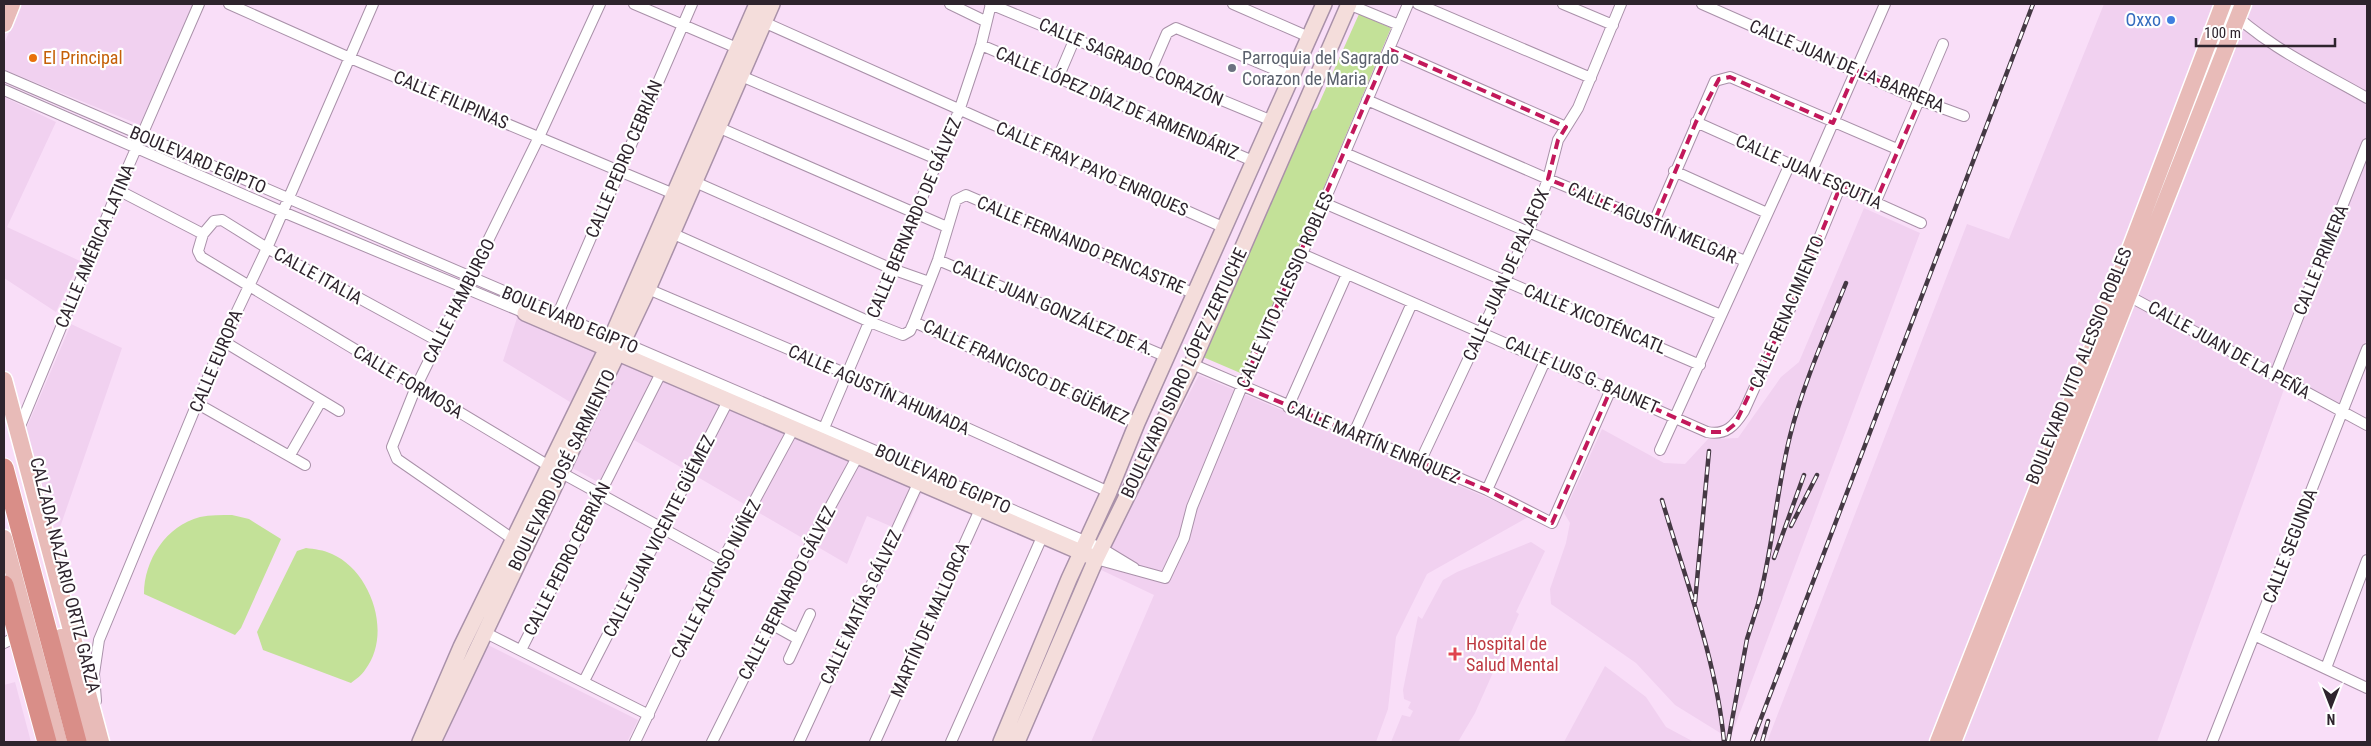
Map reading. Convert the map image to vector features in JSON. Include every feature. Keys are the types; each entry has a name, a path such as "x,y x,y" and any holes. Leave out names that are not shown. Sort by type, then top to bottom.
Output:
{"highway":[{"path":"4,468 77,742"},
{"path":"4,585 11,639 47,742"}],"main road":[{"path":"4,24 12,4"},
{"name":"BOULEVARD VITO ALESSIO ROBLES","path":"2147,228 2223,4"},
{"name":"BOULEVARD VITO ALESSIO ROBLES","path":"1938,742 2045,485 2147,228 2240,11"},
{"path":"4,380 19,429 38,514 99,734"},
{"name":"CALZADA NAZARIO ORTIZ GARZA","path":"4,417 88,742"},
{"name":"BOULEVARD VITO ALESSIO ROBLES","path":"1952,742 2045,485"},
{"path":"4,500 68,742"},
{"path":"4,538 59,742"}],"street":[{"name":"CALLE AMÉRICA LATINA","path":"19,429 118,190 199,4"},
{"name":"CALLE FILIPINAS","path":"229,4 350,58 674,194"},
{"name":"CALLE EUROPA","path":"99,734 94,674 99,640 223,340 267,248 373,4"},
{"name":"CALLE HAMBURGO","path":"519,543 397,458 393,453 393,440 416,387 539,137 600,4"},
{"path":"634,4 737,48"},
{"name":"CALLE PEDRO CEBRIÁN","path":"557,316 618,171 692,4"},
{"name":"BOULEVARD JOSÉ SARMIENTO","path":"420,742 461,647 519,543 615,346 666,231 695,182 711,125 737,48 757,14 772,4"},
{"path":"950,4 985,21"},
{"name":"CALLE BERNARDO DE GÁLVEZ","path":"824,428 959,111 981,45 990,4"},
{"name":"CALLE SAGRADO CORAZÓN","path":"990,4 1272,121"},
{"path":"1233,4 1309,37"},
{"name":"BOULEVARD ISIDRO LÓPEZ ZERTUCHE","path":"1001,742 1068,579 1109,492 1137,423 1225,228 1252,161 1293,78 1324,4"},
{"path":"1349,4 1399,26"},
{"name":"BOULEVARD ISIDRO LÓPEZ ZERTUCHE","path":"1017,742 1099,553 1192,364 1349,4"},
{"name":"CALLE VITO ALESSIO ROBLES","path":"1165,578 1184,538 1192,507 1242,386 1302,254 1408,4"},
{"path":"1418,4 1591,78"},
{"path":"1563,4 1613,25"},
{"name":"CALLE JUAN DE PALAFOX","path":"1420,462 1528,230 1548,180 1558,140 1578,108 1621,4"},
{"name":"CALLE JUAN DE LA BARRERA","path":"1702,4 1856,70 1920,100 1964,116"},
{"path":"1811,173 1885,4"},
{"path":"2223,4 2240,11 2263,38 2367,98"},
{"path":"757,14 959,111"},
{"name":"BOULEVARD JOSÉ SARMIENTO","path":"615,346 648,289 666,231 674,194 740,76 757,14"},
{"path":"1151,70 1167,33 1176,28 1293,78"},
{"path":"1058,78 1075,38"},
{"path":"1876,201 1943,44"},
{"name":"CALLE LÓPEZ DÍAZ DE ARMENDÁRIZ","path":"981,45 1252,161"},
{"path":"1389,49 1566,127"},
{"name":"BOULEVARD EGIPTO","path":"4,76 557,316 615,346"},
{"path":"740,76 939,160"},
{"path":"1654,222 1674,171 1715,81 1730,77 1897,149"},
{"name":"BOULEVARD EGIPTO","path":"4,90 136,149 465,289 665,366 1084,547 1134,568 1165,578"},
{"name":"CALLE AGUSTÍN MELGAR","path":"1367,100 1548,180 1745,261"},
{"name":"CALLE FRAY PAYO ENRIQUES","path":"959,111 1225,228"},
{"name":"CALLE JUAN ESCUTIA","path":"1696,122 1876,201 1921,223"},
{"path":"711,125 947,228 938,260 912,326"},
{"name":"CALLE PRIMERA","path":"2275,375 2367,144"},
{"path":"1345,152 1721,315"},
{"path":"1660,450 1790,164"},
{"path":"1674,171 1767,213"},
{"path":"695,182 892,269 929,282"},
{"name":"CALLE RENACIMIENTO","path":"1725,432 1735,424 1744,411 1790,309 1841,186"},
{"path":"118,190 203,234"},
{"name":"CALLE FERNANDO PENCASTRE","path":"947,228 956,200 966,195 1195,294"},
{"name":"CALLE XICOTÉNCATL","path":"1324,203 1700,365"},
{"name":"CALLE ITALIA","path":"203,234 214,221 222,220 267,248 438,341"},
{"name":"CALLE FRANCISCO DE GÜÉMEZ","path":"666,231 870,322 903,335 912,326 1137,423"},
{"name":"CALLE FORMOSA","path":"203,234 199,248 201,257 555,469 722,561"},
{"name":"CALLE LUIS G. BAUNET","path":"1302,254 1675,416 1707,432 1725,432"},
{"name":"CALLE JUAN GONZÁLEZ DE A.","path":"938,260 1167,357"},
{"path":"1288,407 1347,274"},
{"name":"CALLE AGUSTÍN AHUMADA","path":"648,289 846,374 1109,492"},
{"name":"CALLE JUAN DE LA PEÑA","path":"2122,292 2367,425"},
{"path":"1354,433 1412,303"},
{"path":"223,340 339,411"},
{"name":"CALLE SEGUNDA","path":"2212,742 2256,636 2367,349"},
{"path":"1487,490 1545,361"},
{"name":"CALLE MARTÍN ENRÍQUEZ","path":"1192,364 1288,407 1487,490 1552,523 1611,389"},
{"name":"CALLE PEDRO CEBRIÁN","path":"522,650 665,366"},
{"name":"CALLE JUAN VICENTE GÜÉMEZ","path":"584,681 731,395"},
{"path":"290,455 321,401"},
{"path":"198,404 305,465"},
{"name":"BOULEVARD EGIPTO","path":"797,423 824,428 861,451"},
{"name":"CALLE ALFONSO NÚÑEZ","path":"635,742 722,561 797,423"},
{"name":"CALLE BERNARDO GÁLVEZ","path":"712,742 861,451"},
{"name":"CALLE MATÍAS GÁLVEZ","path":"799,742 921,477"},
{"name":"BOULEVARD EGIPTO","path":"983,504 1042,537 1084,547"},
{"name":"MARTÍN DE MALLORCA","path":"875,742 983,504"},
{"path":"951,742 1042,537"},
{"name":"BOULEVARD JOSÉ SARMIENTO","path":"433,742 484,632 519,543"},
{"path":"2326,668 2367,560"},
{"path":"788,659 810,614"},
{"path":"771,624 798,640"},
{"path":"484,632 649,715"},
{"path":"2256,636 2367,688"},
{"path":"11,639 39,742"}],"highlighted area":[{"path":"1389,49 1566,127 1558,140 1548,179 1654,222 1696,122 1719,79 1730,77 1833,123 1856,70 1920,100 1876,201 1841,185 1790,309 1735,424 1725,432 1707,432 1611,389 1552,523 1487,490 1242,386"}],"shaded area":[{"path":"21,4 193,4 140,125 5,70 4,44"},
{"path":"2104,4 2367,4 2367,339 2338,405 2288,378 2157,742 1767,742 1967,224 2009,239"},
{"path":"4,97 56,122 7,227 80,261 56,312 4,278"},
{"path":"1864,208 1920,233 1730,739 1675,705 1636,663 1551,604 1550,589 1566,543 1570,523 1564,513 1602,429 1664,463 1685,464 1708,439 1738,438 1781,377 1799,362"},
{"path":"517,318 923,490 904,532 867,516 847,564 634,440 623,437 600,483 565,464 588,417 570,402 503,361"},
{"path":"71,324 122,348 57,536 24,434"},
{"path":"1199,375 1530,516 1427,574 1396,637 1388,709 1376,742 1091,742 1154,595 1097,568"},
{"name":"Hospital de Salud Mental","path":"1531,542 1545,551 1516,612 1519,614 1475,713 1458,742 1391,742 1402,715 1410,717 1413,711 1408,708 1411,702 1404,699 1403,690 1418,616 1422,619 1443,580 1457,572"},
{"path":"486,644 638,720 627,742 440,742"},
{"path":"1605,666 1646,697 1666,727 1694,742 1564,742"},
{"path":"15,682 31,742 4,742 4,685"}],"green space":[{"path":"1359,14 1391,28 1245,375 1203,357 1305,115 1317,108"},
{"path":"232,515 249,519 281,539 241,628 235,635 144,594 148,569 159,546 167,536 188,521 200,517"},
{"path":"306,548 329,553 346,562 358,574 374,605 377,639 373,655 364,672 351,683 263,650 257,632 297,551"}],"railway":[{"path":"1752,742 2033,4"},
{"path":"1758,604 1785,457 1795,417 1815,359 1846,283"},
{"path":"1695,602 1709,451"},
{"path":"1774,558 1804,475"},
{"path":"1791,526 1817,475"},
{"path":"1662,500 1690,590 1715,681 1724,742"},
{"path":"1728,742 1747,639 1760,598"},
{"path":"1762,742 1768,721"}],"place":[{"name":"Oxxo","path":"2171,20"},
{"name":"El Principal","path":"33,58"},
{"name":"Parroquia del Sagrado Corazon de Maria","path":"1232,68"},
{"name":"Hospital de Salud Mental","path":"1455,654"}]}
